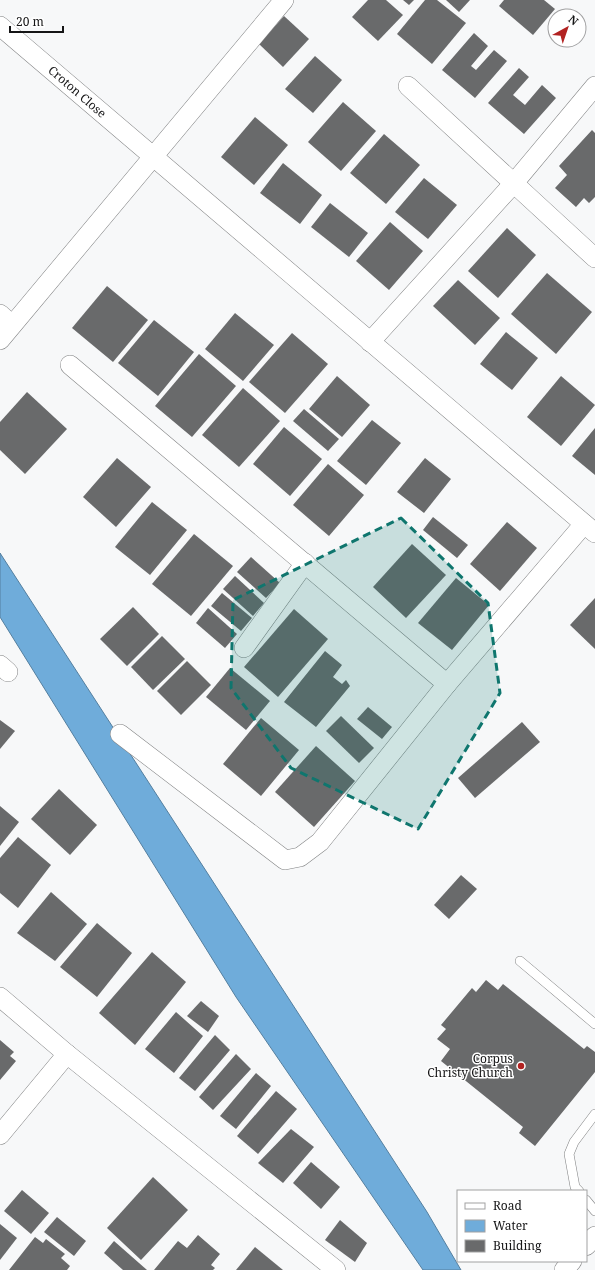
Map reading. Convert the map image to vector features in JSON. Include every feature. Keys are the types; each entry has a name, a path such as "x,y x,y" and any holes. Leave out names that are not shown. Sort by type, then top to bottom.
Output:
{"street":[{"path":"0,340 6,320 153,158 284,0"},
{"name":"Croton Close","path":"0,26 153,158 590,528"},
{"path":"408,86 595,258"},
{"path":"370,342 514,183 595,86"},
{"path":"70,365 447,684"},
{"path":"120,734 285,860 300,858 320,842 447,684 590,528"},
{"path":"244,648 305,563"},
{"path":"0,997 68,1054 336,1270"},
{"path":"0,1135 68,1054"},
{"path":"587,1245 595,1236"},
{"path":"564,1270 571,1262"}],"lane":[{"path":"520,961 595,1024"},
{"path":"578,1190 575,1187 569,1154 574,1142 595,1114"},
{"path":"587,1201 595,1210"}],"highlighted area":[{"path":"401,518 488,603 500,693 418,829 291,768 231,688 233,600"}],"water":[{"path":"0,553 427,1212 461,1270 423,1270 236,997 0,617"}],"building":[{"path":"368,0 386,0 403,15 378,41 352,17"},
{"path":"403,0 414,0 409,5"},
{"path":"425,0 437,0 466,23 432,64 397,34"},
{"path":"446,0 470,0 459,12"},
{"path":"504,0 544,0 554,8 547,8 547,18 533,35 499,6"},
{"path":"284,16 309,39 283,67 259,44"},
{"path":"474,33 488,46 471,66 476,70 494,50 507,61 475,98 442,70"},
{"path":"315,56 342,80 313,113 285,89"},
{"path":"519,68 529,77 513,95 525,105 542,85 556,98 524,134 488,103"},
{"path":"343,102 376,131 341,171 308,142"},
{"path":"255,117 288,145 254,185 221,157"},
{"path":"592,130 595,133 595,197 589,203 584,198 576,207 555,188 567,175 559,166"},
{"path":"384,134 420,165 386,204 350,173"},
{"path":"283,163 322,195 300,224 260,193"},
{"path":"424,178 457,205 428,239 395,212"},
{"path":"330,203 368,233 349,257 311,227"},
{"path":"390,222 423,251 389,290 356,261"},
{"path":"507,228 536,255 498,298 468,271"},
{"path":"547,273 592,312 556,354 511,314"},
{"path":"458,280 500,318 475,345 433,306"},
{"path":"107,286 148,320 113,362 72,328"},
{"path":"235,313 274,345 243,381 205,349"},
{"path":"154,320 194,352 158,396 118,363"},
{"path":"506,332 538,358 512,390 480,364"},
{"path":"292,333 328,364 285,413 249,382"},
{"path":"199,354 236,386 192,437 155,406"},
{"path":"337,376 370,405 342,437 309,409"},
{"path":"561,376 595,405 561,446 527,417"},
{"path":"243,388 280,421 239,467 202,435"},
{"path":"27,392 67,429 25,474 0,450 0,422"},
{"path":"304,409 339,439 328,451 293,421"},
{"path":"372,420 401,443 366,485 337,461"},
{"path":"284,427 322,459 290,496 253,464"},
{"path":"595,428 595,475 572,456"},
{"path":"117,458 151,487 116,527 83,497"},
{"path":"425,458 451,479 424,513 397,492"},
{"path":"328,464 364,495 329,536 293,505"},
{"path":"152,502 187,530 150,575 115,547"},
{"path":"433,517 468,545 457,558 423,530"},
{"path":"507,522 537,548 500,591 470,564"},
{"path":"194,534 233,566 191,616 152,584"},
{"path":"412,544 446,575 406,618 373,587"},
{"path":"251,557 280,583 266,598 237,572"},
{"path":"235,576 264,603 253,616 223,589"},
{"path":"456,578 489,605 452,650 418,623"},
{"path":"222,593 252,618 241,631 211,606"},
{"path":"595,598 595,649 570,625"},
{"path":"133,607 159,634 127,666 100,639"},
{"path":"208,608 237,634 225,648 196,623"},
{"path":"294,609 328,639 278,697 244,667"},
{"path":"162,636 185,659 153,690 131,667"},
{"path":"325,651 342,665 333,677 342,684 346,680 350,686 316,727 284,702"},
{"path":"187,661 211,685 181,715 157,691"},
{"path":"230,668 270,701 246,730 206,697"},
{"path":"368,707 392,727 382,739 357,719"},
{"path":"341,716 374,748 359,763 326,731"},
{"path":"261,718 299,750 261,796 223,764"},
{"path":"0,720 15,731 0,749"},
{"path":"522,722 540,742 475,798 458,778"},
{"path":"316,746 355,781 314,827 275,792"},
{"path":"59,789 97,825 70,855 31,819"},
{"path":"0,806 19,822 0,846"},
{"path":"18,837 51,865 18,908 0,893 0,858"},
{"path":"461,875 477,889 449,919 434,905"},
{"path":"51,892 87,924 55,961 17,933"},
{"path":"97,923 132,953 97,997 60,967"},
{"path":"152,952 186,982 135,1045 99,1013"},
{"name":"Corpus Christy Church","path":"486,980 498,990 503,984 584,1049 587,1046 595,1052 595,1072 535,1146 519,1133 523,1127 441,1061 450,1049 437,1039 446,1029 441,1025 472,988 476,992"},
{"path":"201,1001 219,1016 208,1032 187,1016"},
{"path":"176,1012 203,1036 174,1073 145,1049"},
{"path":"215,1035 230,1050 195,1091 179,1078"},
{"path":"0,1040 14,1052 10,1056 16,1061 0,1080"},
{"path":"236,1054 251,1069 213,1110 199,1097"},
{"path":"256,1073 271,1086 236,1129 220,1116"},
{"path":"276,1091 297,1109 258,1154 237,1136"},
{"path":"291,1129 314,1147 283,1183 258,1163"},
{"path":"311,1162 340,1187 321,1209 293,1183"},
{"path":"153,1177 188,1210 141,1260 107,1228"},
{"path":"22,1190 49,1213 31,1234 4,1211"},
{"path":"57,1217 86,1241 74,1256 44,1232"},
{"path":"340,1220 367,1243 355,1262 325,1240"},
{"path":"0,1224 17,1238 0,1260"},
{"path":"198,1235 220,1254 211,1265 215,1268 213,1270 154,1270 178,1241 187,1248"},
{"path":"35,1237 43,1243 46,1239 65,1254 61,1258 70,1266 67,1270 9,1270"},
{"path":"114,1241 147,1270 123,1270 104,1253"},
{"path":"255,1247 283,1270 236,1270"}],"place":[{"name":"Corpus Christy Church","path":"521,1066"}]}
